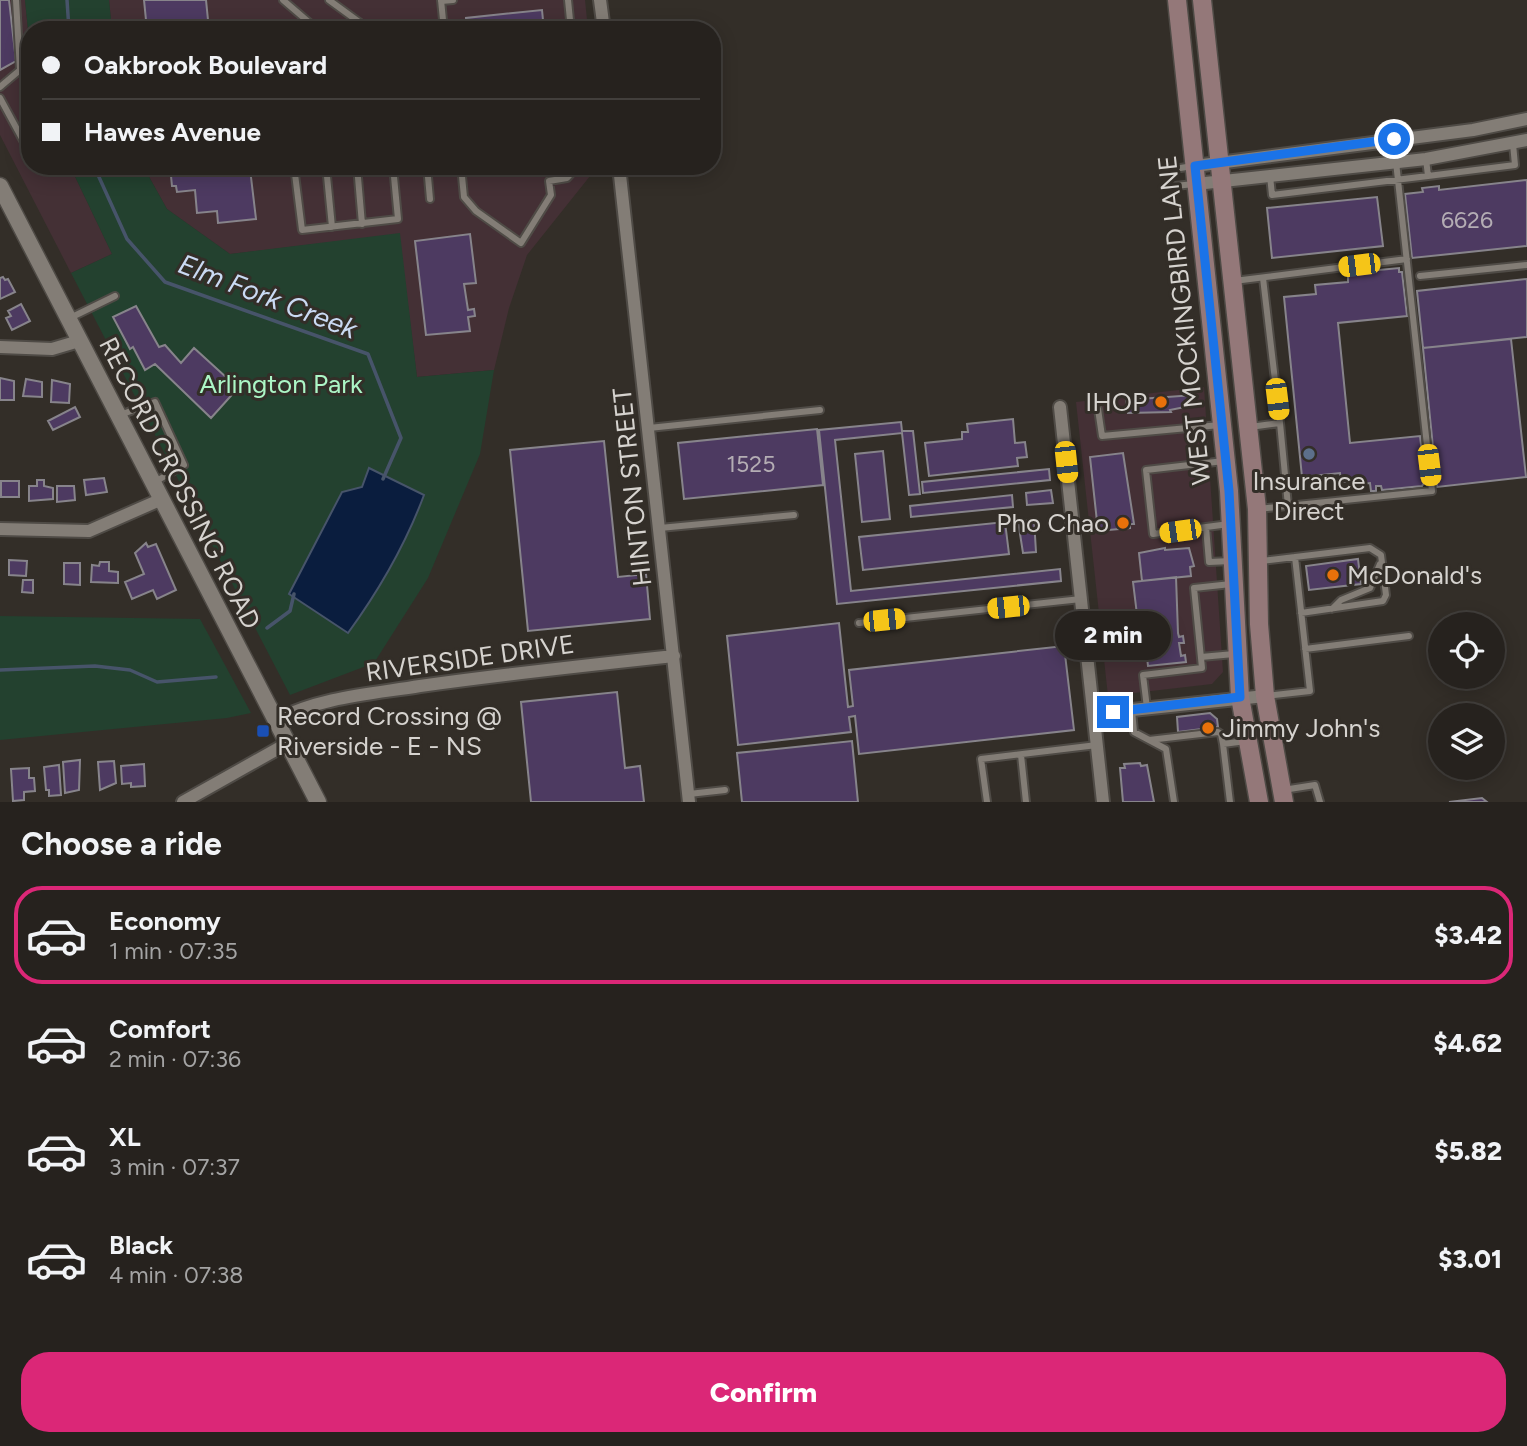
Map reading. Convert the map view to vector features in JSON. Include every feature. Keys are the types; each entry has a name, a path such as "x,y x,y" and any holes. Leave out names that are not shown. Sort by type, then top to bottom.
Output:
{"main road":[{"name":"WEST MOCKINGBIRD LANE","path":"1177,0 1226,461 1240,697 1259,802"},
{"name":"WEST MOCKINGBIRD LANE","path":"1202,0 1256,509 1265,696 1283,796"},
{"path":"1222,428 1248,427"}],"street":[{"path":"600,0 603,21"},
{"path":"1195,166 1394,134 1473,130 1527,119"},
{"path":"1394,134 1396,162"},
{"path":"1196,184 1426,159 1527,140"},
{"name":"HINTON STREET","path":"620,175 689,798"},
{"name":"RECORD CROSSING ROAD","path":"0,186 318,802"},
{"path":"0,347 52,349 79,341"},
{"path":"1060,404 1103,802"},
{"path":"0,528 89,531 162,499"},
{"name":"RIVERSIDE DRIVE","path":"276,720 304,707 338,699 509,673 674,656"},
{"path":"1094,714 1265,696"},
{"path":"183,802 288,743"}],"lane":[{"path":"0,87 20,70 16,0"},
{"path":"284,0 307,21"},
{"path":"329,0 358,21"},
{"path":"443,21 441,1 453,0"},
{"path":"568,0 570,21"},
{"path":"0,98 21,137"},
{"path":"1270,176 1272,195 1516,165 1513,143"},
{"path":"1426,159 1428,176"},
{"path":"1256,509 1432,491 1396,162"},
{"path":"1174,169 1195,166"},
{"path":"295,175 302,230 398,219 394,175"},
{"path":"327,175 332,227"},
{"path":"357,175 362,224"},
{"path":"428,175 430,199"},
{"path":"462,175 464,197 476,211 520,243 551,195 549,181 567,178 570,175"},
{"path":"1175,186 1196,184"},
{"path":"1232,281 1407,260"},
{"path":"1420,276 1527,265"},
{"path":"1263,278 1288,506"},
{"path":"68,319 115,296"},
{"path":"118,416 155,401 184,465 153,483"},
{"path":"1098,409 1102,436 1222,428"},
{"path":"649,428 820,410"},
{"path":"1248,427 1280,423"},
{"path":"1226,461 1146,470 1153,534 1231,524"},
{"path":"660,528 794,515"},
{"path":"1206,527 1209,562 1232,561"},
{"path":"1258,561 1370,548 1377,550 1381,559 1386,595 1383,601 1301,613"},
{"path":"1265,696 1310,691 1295,557"},
{"path":"1331,610 1341,600 1370,588 1381,559"},
{"path":"1147,708 1143,675 1202,668 1194,588 1233,584"},
{"path":"859,623 1081,599"},
{"path":"1305,649 1409,636"},
{"path":"1201,657 1236,654"},
{"path":"1132,710 1134,732 1166,749 1174,802"},
{"path":"1147,740 1218,732 1222,734 1230,802"},
{"path":"1223,744 1247,741"},
{"path":"987,802 981,759 1097,745"},
{"path":"1021,755 1026,802"},
{"path":"1283,796 1315,785 1320,802"},
{"path":"689,798 725,790"}],"shaded area":[{"path":"0,0 25,0 27,21 21,21 21,175 74,175 112,254 71,273 0,135"},
{"path":"109,0 585,0 587,21 111,21"},
{"path":"148,175 591,175 527,255 509,308 494,370 417,377 399,234 230,254 167,209"},
{"path":"1204,387 1223,672 1212,684 1108,696 1076,402"}],"green space":[{"path":"25,0 109,0 111,21 27,21"},
{"name":"Arlington Park","path":"74,175 148,175 167,209 230,254 400,233 417,377 494,370 480,454 428,578 374,663 290,695 71,273 112,254"},
{"path":"0,616 200,619 251,713 227,718 0,740"}],"water":[{"path":"369,468 424,495 391,567 348,633 289,594 342,492 362,487"}],"building":[{"path":"0,0 9,0 16,61 0,70"},
{"path":"144,0 206,0 208,21 146,21"},
{"path":"542,10 543,21 466,21 466,18"},
{"path":"171,175 251,175 256,219 218,223 217,211 197,213 195,190 177,192 176,186 172,186"},
{"path":"1527,180 1527,246 1412,258 1405,194 1423,192 1422,188 1439,186 1439,190"},
{"path":"1377,197 1383,246 1272,258 1267,208"},
{"path":"470,234 476,283 464,284 468,310 474,309 475,316 468,317 470,331 426,335 415,241"},
{"path":"1399,268 1399,272 1402,272 1407,316 1338,323 1350,443 1420,436 1425,481 1422,486 1382,490 1381,486 1376,486 1376,491 1371,491 1370,483 1350,485 1349,481 1341,482 1340,473 1302,477 1284,297 1316,294 1315,285 1348,282 1348,273"},
{"path":"0,278 8,279 15,292 0,299"},
{"path":"1527,279 1527,337 1423,348 1417,291"},
{"path":"21,304 30,321 12,330 6,318 11,316 8,311"},
{"path":"136,306 159,347 165,345 181,363 194,348 238,388 211,418 155,364 145,370 133,347 130,349 113,317"},
{"path":"1511,339 1526,477 1437,487 1423,348"},
{"path":"0,378 14,381 14,400 0,400"},
{"path":"26,379 42,382 42,397 23,396"},
{"path":"52,380 70,384 69,403 51,402"},
{"name":"IHOP","path":"1194,395 1195,405 1170,410 1171,412 1128,413 1126,400"},
{"path":"75,407 80,417 53,430 48,421"},
{"path":"1013,419 1015,443 1025,442 1027,457 1017,458 1018,466 929,476 925,443 962,439 962,432 968,432 967,424"},
{"path":"901,422 902,431 913,431 920,494 909,495 902,433 835,440 851,591 1060,569 1061,581 837,604 819,430"},
{"path":"817,429 823,485 684,499 678,443"},
{"path":"604,441 618,577 646,574 650,619 528,631 510,450"},
{"path":"883,451 890,519 862,522 855,454"},
{"path":"1123,453 1134,524 1130,524 1130,528 1098,531 1090,457"},
{"path":"1049,469 1050,480 923,493 922,482"},
{"path":"104,478 107,492 86,495 84,480"},
{"path":"37,480 44,480 44,486 53,488 53,499 29,501 29,486 37,486"},
{"path":"1,481 19,481 19,497 1,497"},
{"path":"57,486 74,486 75,500 57,502"},
{"path":"1051,490 1053,503 1027,505 1026,493"},
{"path":"1012,495 1013,507 911,517 910,506"},
{"path":"1034,519 1036,552 1023,553 1018,521"},
{"path":"1005,522 1009,554 863,570 859,537"},
{"path":"146,543 148,547 156,544 176,590 157,599 153,590 132,599 125,582 144,574 135,553"},
{"path":"1165,548 1189,548 1194,566 1190,567 1191,576 1142,581 1139,553"},
{"name":"McDonald's","path":"1358,559 1361,584 1309,590 1306,566"},
{"path":"9,560 27,561 26,576 9,575"},
{"path":"100,562 109,562 109,571 118,572 118,583 91,582 92,565 99,566"},
{"path":"64,563 80,563 80,585 64,584"},
{"path":"1176,577 1178,633 1179,637 1183,636 1184,643 1179,643 1181,656 1185,655 1186,662 1148,666 1145,638 1140,639 1133,582"},
{"path":"23,580 33,580 33,593 22,592"},
{"path":"839,623 848,707 853,706 849,670 1064,646 1074,730 859,754 855,716 849,717 851,732 738,745 727,636"},
{"path":"617,692 625,768 640,766 644,802 531,802 521,702"},
{"path":"1210,713 1217,719 1218,727 1178,732 1177,717"},
{"path":"852,741 858,802 742,802 737,753"},
{"path":"80,760 79,790 65,793 63,762"},
{"path":"114,761 116,783 100,790 98,762"},
{"path":"1140,763 1141,766 1147,765 1154,802 1123,802 1120,768 1125,768 1124,764"},
{"path":"144,764 145,786 131,787 131,783 122,784 121,766"},
{"path":"59,765 61,795 49,796 44,767"},
{"path":"29,768 29,778 34,778 35,791 24,792 24,800 13,801 11,769"},
{"path":"1482,798 1487,802 1449,802"}],"waterway":[{"name":"Elm Fork Creek","path":"67,0 68,21"},
{"name":"Elm Fork Creek","path":"98,175 127,239 165,282 368,354 401,438 383,479"},
{"name":"Elm Fork Creek","path":"267,628 290,611 294,594"},
{"name":"Elm Fork Creek","path":"0,670 95,666 130,670 157,682 216,677"}],"place":[{"name":"IHOP","path":"1161,402"},
{"name":"Insurance Direct","path":"1309,454"},
{"name":"Pho Chao","path":"1123,523"},
{"name":"McDonald's","path":"1333,575"},
{"name":"Jimmy John's","path":"1208,728"},
{"name":"Record Crossing @ Riverside - E - NS","path":"263,731"}],"route":[{"path":"1113,712 1240,697 1229,491 1195,166 1394,139"}]}
